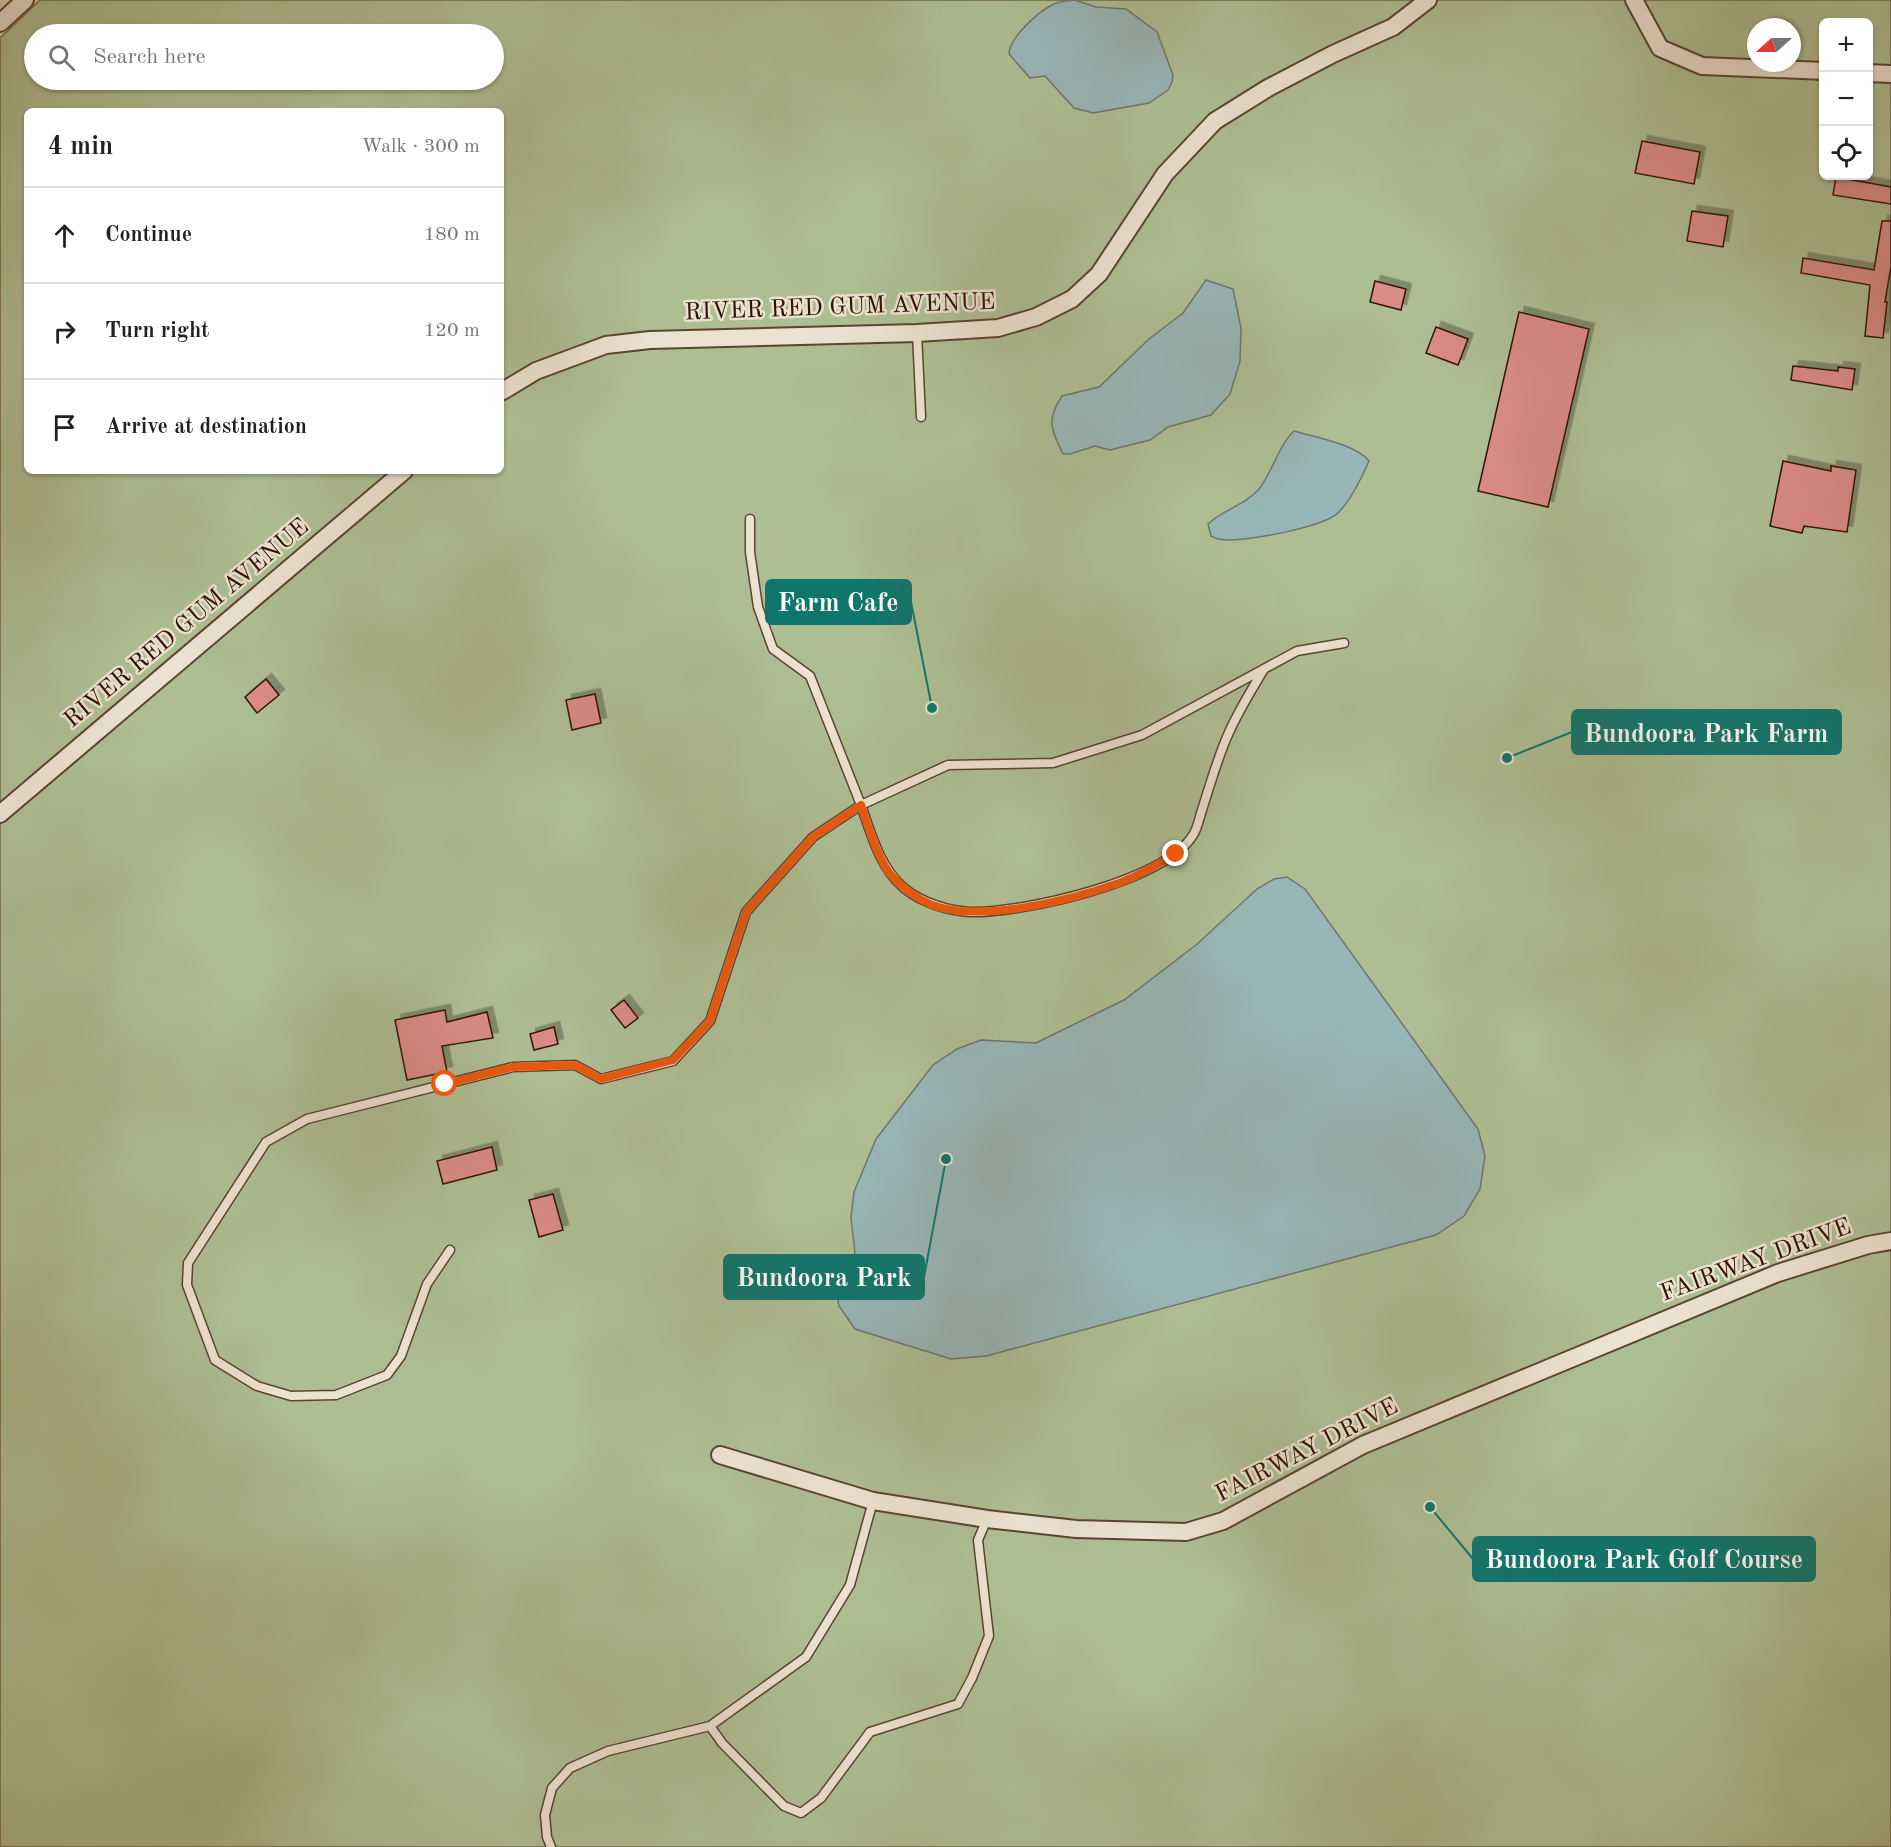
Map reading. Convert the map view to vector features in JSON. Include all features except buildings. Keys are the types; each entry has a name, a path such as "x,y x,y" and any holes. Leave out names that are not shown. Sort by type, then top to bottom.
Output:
{"street":[{"path":"0,23 25,0"},
{"name":"RIVER RED GUM AVENUE","path":"504,390 536,371 606,345 650,340 917,333 998,328 1036,317 1072,299 1099,274 1166,174 1215,121 1268,88 1333,54 1393,27 1428,0"},
{"path":"1634,0 1660,48 1702,66 1819,71"},
{"path":"1873,73 1891,74"},
{"name":"RIVER RED GUM AVENUE","path":"0,814 400,474"},
{"name":"FAIRWAY DRIVE","path":"720,1455 873,1501 987,1519 1076,1529 1186,1532 1223,1521 1363,1444 1778,1273 1868,1245 1891,1241"}],"lane":[{"path":"917,333 921,417"},
{"path":"750,519 750,552 758,607 773,649 810,676 870,833 889,873 905,889 932,904 970,912 1032,907 1120,883 1176,854 1193,836 1227,737 1239,710 1264,669"},
{"path":"450,1250 427,1284 401,1356 387,1375 336,1395 291,1396 257,1386 215,1360 187,1285 188,1263 266,1142 307,1119 513,1067 575,1065 601,1079 673,1060 710,1021 746,912 813,837 861,805 948,765 1053,763 1143,735 1297,651 1344,643"},
{"path":"551,1847 545,1815 552,1788 570,1768 608,1751 710,1726 806,1657 850,1585 873,1501"},
{"path":"710,1726 722,1743 784,1806 801,1813 821,1798 870,1732 958,1704 972,1678 989,1636 978,1540 987,1519"}],"green space":[{"path":"40,0 1891,0 1891,1847 0,1847 0,38"}],"water":[{"path":"1075,0 1096,7 1126,9 1157,32 1173,75 1168,90 1149,103 1093,113 1074,108 1045,76 1030,78 1009,54 1014,41 1025,26 1046,8 1057,3"},
{"path":"1206,280 1233,289 1241,328 1240,361 1230,394 1211,415 1168,427 1150,440 1110,450 1095,446 1063,454 1052,425 1054,412 1062,396 1099,387 1149,339 1183,313"},
{"path":"1294,431 1355,450 1369,461 1342,508 1330,518 1299,529 1244,539 1218,539 1211,536 1208,524 1247,500 1259,489 1284,443"},
{"path":"1287,877 1305,889 1478,1129 1485,1156 1480,1189 1464,1216 1436,1235 986,1356 951,1359 855,1329 839,1306 835,1286 855,1253 851,1218 854,1192 876,1139 933,1065 957,1049 981,1040 1036,1043 1124,1000 1196,945 1257,889 1274,879"}],"place":[{"name":"Farm Cafe","path":"932,708"},
{"name":"Bundoora Park Farm","path":"1507,758"},
{"name":"Bundoora Park","path":"946,1159"},
{"name":"Bundoora Park Golf Course","path":"1430,1507"}],"route":[{"path":"445,1084 513,1067 575,1065 601,1079 673,1060 710,1021 746,912 813,837 861,805 870,833 889,873 905,889 932,904 970,912 1032,907 1120,883 1176,854"}]}
